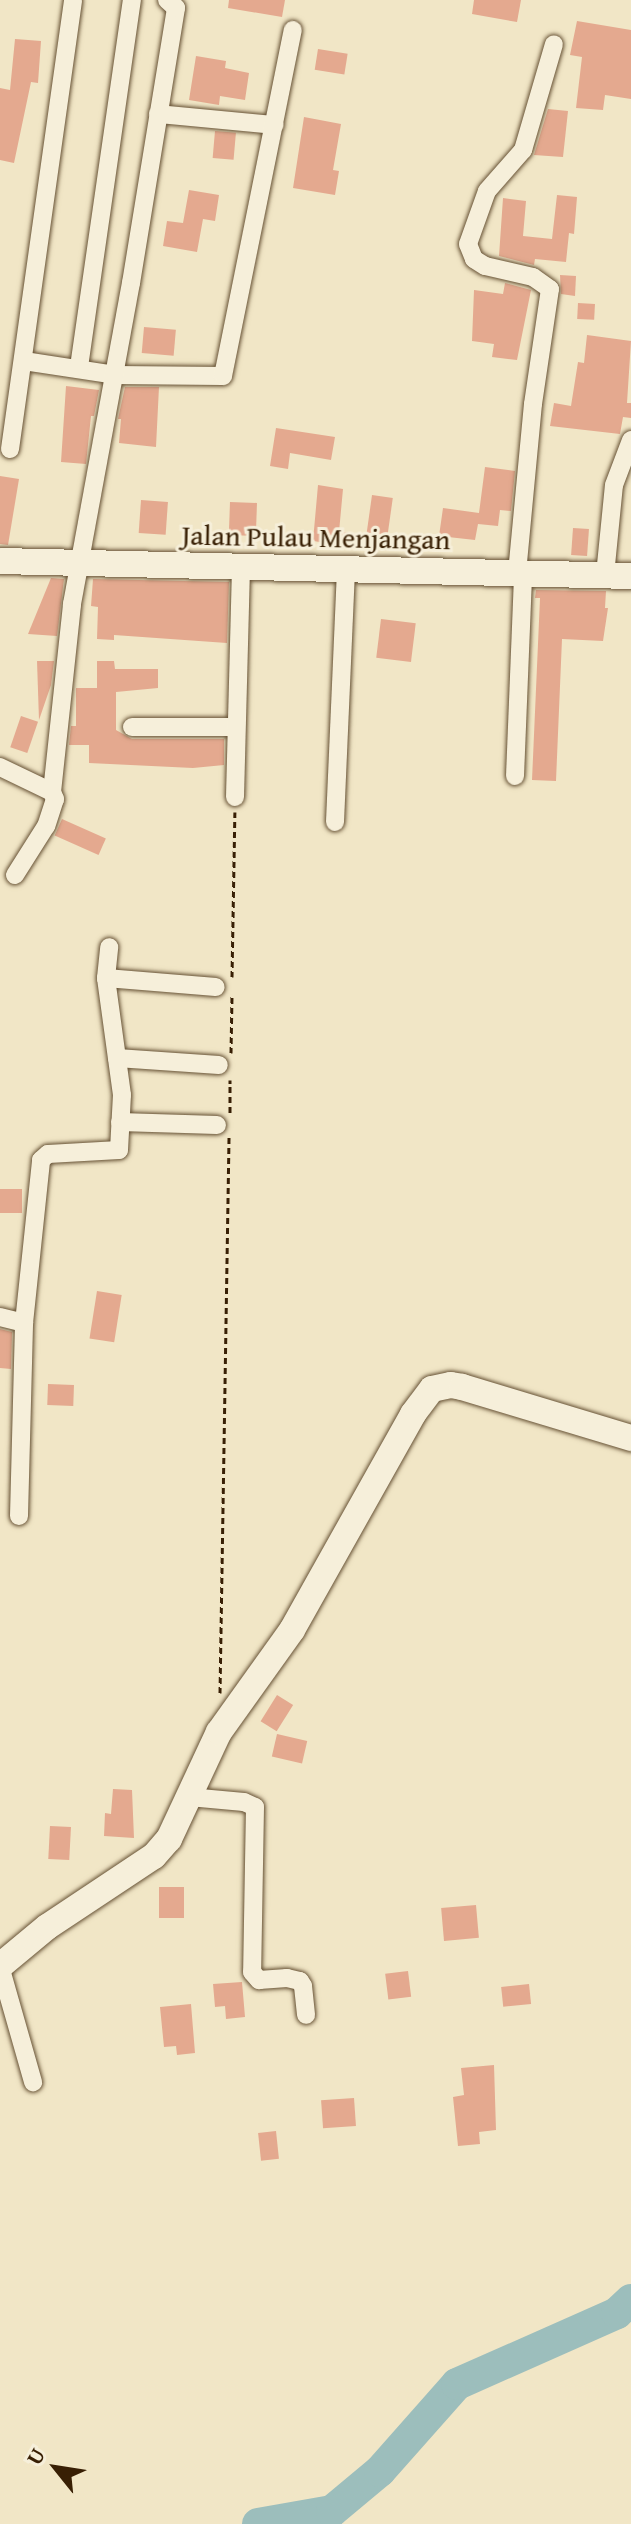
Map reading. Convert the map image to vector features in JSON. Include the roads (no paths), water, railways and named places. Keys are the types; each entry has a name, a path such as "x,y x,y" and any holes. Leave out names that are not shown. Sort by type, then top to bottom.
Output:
{"street":[{"path":"10,449 73,0"},
{"path":"79,367 132,0"},
{"path":"15,875 52,815 52,792 79,564 115,375 176,8 167,0"},
{"path":"24,361 79,367 115,375 223,376 293,30"},
{"path":"515,776 520,574 528,452 550,289 533,277 485,266 474,259 468,244 487,191 523,150 554,44"},
{"path":"158,114 274,125"},
{"path":"618,576 614,485 631,440"},
{"name":"Jalan Pulau Menjangan","path":"0,561 618,576"},
{"path":"235,797 234,727 241,567"},
{"path":"335,822 346,569"},
{"path":"132,727 234,727"},
{"path":"0,767 52,792"},
{"path":"19,1516 24,1323 41,1160 48,1154 119,1150 122,1095 106,978 109,947"},
{"path":"106,978 216,987"},
{"path":"117,1058 219,1065"},
{"path":"120,1122 225,1123"},
{"path":"0,1317 24,1323"},
{"path":"33,2082 0,1966 47,1927 154,1856 169,1839 219,1732 300,1617 413,1414 432,1389 451,1385 462,1387 631,1438"},
{"path":"189,1797 247,1802 255,1807 252,1972 259,1980 287,1978 300,1981 306,2015"}],"waterway":[{"path":"258,2524 332,2511 380,2471 457,2384 617,2313 631,2300"}]}
